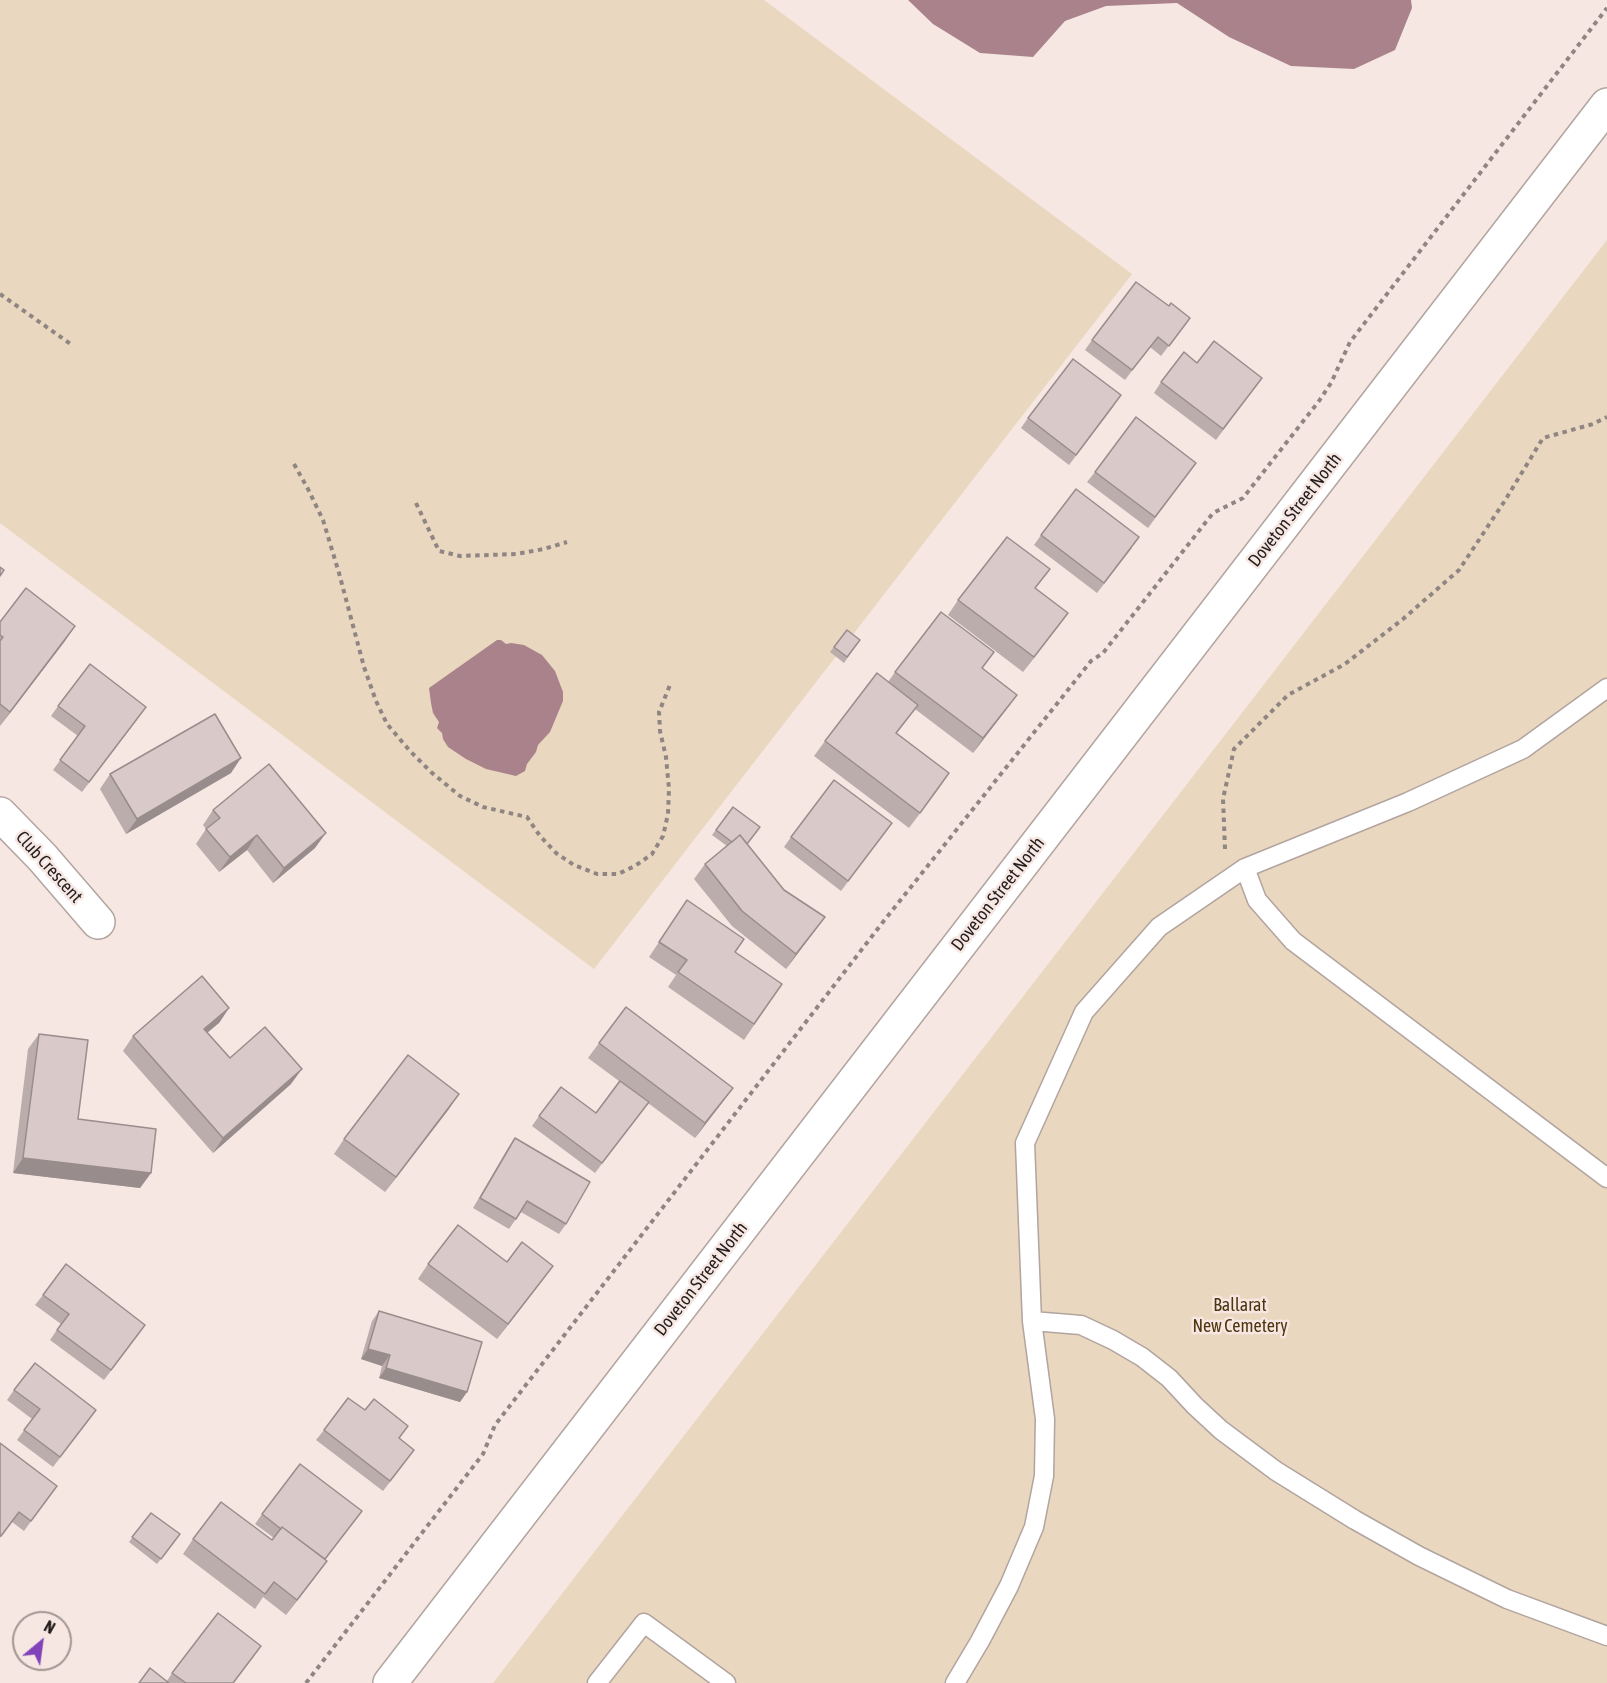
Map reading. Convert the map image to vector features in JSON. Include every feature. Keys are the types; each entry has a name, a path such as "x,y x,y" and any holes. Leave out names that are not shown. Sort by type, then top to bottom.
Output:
{"street":[{"name":"Doveton Street North","path":"390,1683 1607,105"},
{"name":"Club Crescent","path":"0,814 42,857 98,922"}],"lane":[{"path":"955,1683 1009,1586 1034,1527 1044,1476 1045,1419 1032,1321 1025,1143 1084,1012 1159,927 1245,868 1408,802 1523,749 1607,688"},
{"path":"1245,868 1257,900 1293,941 1607,1178"},
{"path":"1032,1321 1081,1325 1113,1340 1142,1357 1169,1378 1221,1430 1276,1471 1356,1520 1419,1556 1507,1599 1607,1636"},
{"path":"597,1683 644,1623 726,1683"}],"path":[{"path":"306,1683 483,1454 495,1425 883,922 1091,661 1103,653 1213,513 1243,498 1331,383 1350,342 1607,8"},
{"path":"0,294 72,345"},
{"path":"1226,881 1223,799 1234,749 1288,696 1345,664 1403,619 1459,570 1543,438 1593,424 1607,417"},
{"path":"294,464 323,520 364,667 387,724 431,772 460,796 483,807 527,817 556,853 574,865 597,874 618,874 652,854 663,836 668,814 669,789 659,712 670,686"},
{"path":"416,503 439,551 460,556 507,554 544,549 567,542"}],"green space":[{"path":"0,0 764,0 1132,274 594,969 0,523"},
{"name":"Ballarat New Cemetery","path":"1607,240 1607,1683 493,1683"}],"shaded area":[{"path":"908,0 1411,0 1412,8 1395,50 1354,69 1291,66 1229,37 1177,3 1106,6 1065,21 1033,57 980,53 933,24"},
{"path":"497,640 506,644 524,645 542,655 555,671 563,692 563,701 550,732 538,745 525,771 516,776 486,769 448,747 442,733 437,728 439,722 433,713 431,703 429,688"}],"building":[{"path":"1136,282 1169,306 1171,303 1190,318 1169,346 1158,337 1132,370 1092,340"},
{"path":"1214,341 1262,378 1223,429 1161,382 1184,352 1197,363"},
{"path":"1073,359 1121,395 1076,455 1028,418"},
{"path":"1136,417 1196,463 1155,517 1095,472"},
{"path":"1076,489 1139,537 1104,583 1041,535"},
{"path":"1007,537 1050,569 1035,588 1068,613 1034,657 958,600"},
{"path":"26,588 75,626 10,712 0,704 0,641 3,637 0,635 0,622"},
{"path":"941,612 994,652 982,668 1017,695 983,738 895,672"},
{"path":"847,630 860,640 847,657 834,647"},
{"path":"90,664 146,707 89,782 60,760 85,726 58,706"},
{"path":"877,673 918,705 896,733 949,773 920,813 825,741"},
{"path":"215,714 241,758 137,819 110,774"},
{"path":"269,764 326,833 284,868 257,835 230,857 206,829 220,818 213,810"},
{"path":"834,780 892,823 848,881 791,837"},
{"path":"733,807 760,827 747,844 740,835 732,842 716,830"},
{"path":"740,835 784,890 825,917 796,954 742,911 705,864"},
{"path":"687,900 744,939 735,952 782,984 754,1024 678,972 687,960 659,942"},
{"path":"202,976 229,1008 204,1029 230,1058 265,1027 302,1069 223,1138 133,1036"},
{"path":"626,1007 733,1088 705,1123 599,1043"},
{"path":"39,1034 88,1040 78,1119 156,1129 151,1173 23,1158"},
{"path":"408,1055 459,1094 396,1177 344,1139"},
{"path":"620,1081 649,1102 602,1163 539,1116 561,1087 596,1113"},
{"path":"515,1138 590,1182 566,1224 527,1201 516,1219 480,1198"},
{"path":"458,1225 507,1262 522,1242 553,1266 508,1324 428,1264"},
{"path":"66,1264 145,1325 111,1370 57,1330 69,1314 43,1295"},
{"path":"379,1311 482,1342 467,1392 386,1368 390,1355 368,1349"},
{"path":"35,1363 96,1410 60,1457 24,1430 40,1409 14,1390"},
{"path":"348,1398 365,1410 374,1399 408,1426 399,1438 414,1450 390,1481 324,1430"},
{"path":"0,1443 57,1486 31,1521 19,1512 1,1536 0,1535"},
{"path":"300,1464 362,1511 325,1559 262,1514"},
{"path":"221,1502 272,1540 282,1527 327,1561 297,1600 274,1582 265,1594 193,1539"},
{"path":"151,1513 180,1534 161,1559 132,1537"},
{"path":"218,1613 261,1646 233,1683 186,1683 172,1673"},
{"path":"150,1668 169,1683 139,1683"}]}
